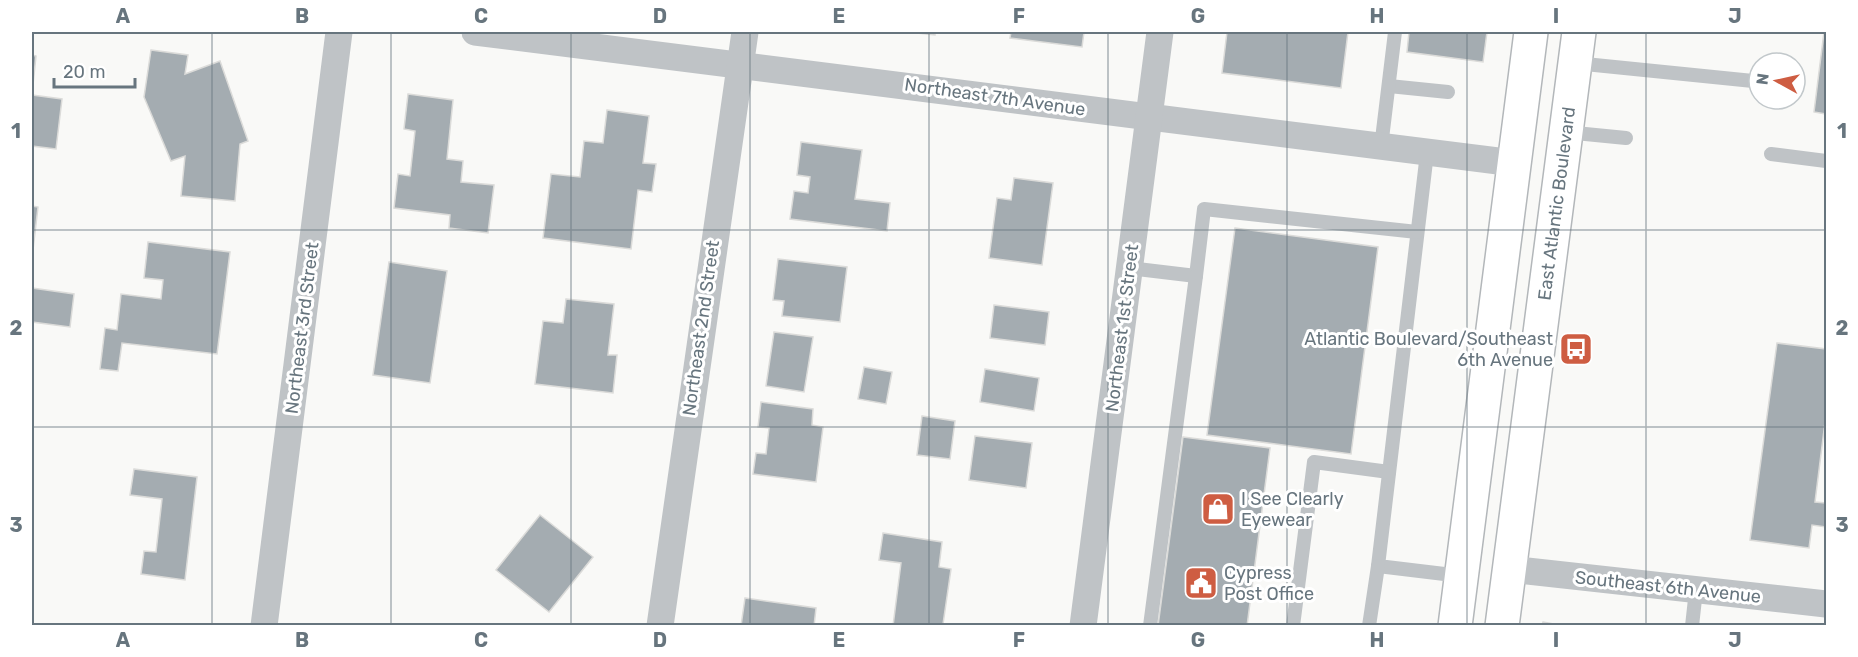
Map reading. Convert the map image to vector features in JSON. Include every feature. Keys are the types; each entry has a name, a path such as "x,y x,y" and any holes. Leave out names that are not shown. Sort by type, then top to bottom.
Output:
{"main road":[{"path":"1455,626 1531,32"},
{"name":"East Atlantic Boulevard","path":"1502,626 1577,47"},
{"path":"1514,163 1531,177 1538,200 1542,314"},
{"path":"1473,485 1489,547 1509,569"}],"street":[{"name":"Northeast 3rd Street","path":"264,626 339,32"},
{"name":"Northeast 7th Avenue","path":"475,32 740,63 1149,118 1514,163"},
{"name":"Northeast 2nd Street","path":"660,626 744,32"},
{"name":"Northeast 1st Street","path":"1083,626 1160,32"},
{"name":"Southeast 6th Avenue","path":"1509,569 1827,604"}],"lane":[{"path":"1381,147 1395,32"},
{"path":"1577,47 1747,80"},
{"path":"1389,86 1448,92"},
{"path":"1565,132 1626,138"},
{"path":"1369,626 1426,153"},
{"path":"1771,154 1827,162"},
{"path":"1150,626 1204,208 1417,232"},
{"path":"1129,267 1196,276"},
{"path":"1293,626 1314,462 1389,472"},
{"path":"1378,566 1461,576"},
{"path":"1692,626 1696,590"}],"building":[{"path":"907,32 935,32 935,35"},
{"path":"1011,32 1084,32 1082,47 1010,38"},
{"path":"1227,32 1348,32 1341,88 1222,73"},
{"path":"1409,32 1487,32 1483,62 1407,52"},
{"path":"1824,32 1826,32 1826,114 1814,112"},
{"path":"151,50 188,55 185,74 220,61 248,141 240,144 235,201 181,196 185,156 171,161 144,97"},
{"path":"32,55 36,56 32,94"},
{"path":"408,94 453,100 447,159 463,161 461,182 494,185 488,233 449,228 450,215 394,208 398,174 410,176 415,131 404,129"},
{"path":"32,95 62,99 56,149 32,146"},
{"path":"607,110 649,116 643,163 656,164 652,192 638,190 631,249 543,238 551,174 580,177 584,141 603,143"},
{"path":"801,142 862,150 855,199 890,203 887,231 790,219 794,191 808,193 810,177 797,175"},
{"path":"1014,178 1053,183 1042,265 989,258 997,198 1011,200"},
{"path":"32,206 38,207 32,258"},
{"path":"1235,228 1378,247 1351,454 1207,435"},
{"path":"148,242 230,252 217,354 122,343 118,371 100,369 105,328 117,330 121,294 161,299 163,280 144,278"},
{"path":"778,259 847,267 840,322 782,316 784,301 773,300"},
{"path":"389,262 447,271 430,383 373,375"},
{"path":"32,288 74,294 70,327 32,322"},
{"path":"566,299 614,304 608,355 617,355 613,393 535,384 543,321 563,323"},
{"path":"994,305 1049,312 1045,345 990,338"},
{"path":"774,332 813,337 804,392 766,386"},
{"path":"1777,343 1826,349 1826,414 1815,502 1826,503 1826,527 1812,525 1809,548 1750,540"},
{"path":"864,367 892,372 886,404 858,399"},
{"path":"985,369 1039,378 1034,411 980,402"},
{"path":"761,402 813,409 812,425 823,427 816,482 753,474 756,453 766,454 769,428 758,427"},
{"path":"922,416 955,421 950,459 917,455"},
{"path":"975,436 1032,443 1026,488 969,480"},
{"path":"1183,437 1270,448 1247,626 1158,626"},
{"path":"134,469 197,477 185,580 141,574 144,551 156,552 162,499 130,495"},
{"path":"540,515 593,557 549,612 496,570"},
{"path":"883,533 942,542 939,567 951,569 943,624 893,626 901,563 879,560"},
{"path":"745,598 816,608 814,626 741,626"},
{"path":"1543,622 1564,626 1542,626"}],"place":[{"name":"Atlantic Boulevard/Southeast 6th Avenue","path":"1576,349"},
{"name":"I See Clearly Eyewear","path":"1218,509"},
{"name":"Cypress Post Office","path":"1201,583"}]}
